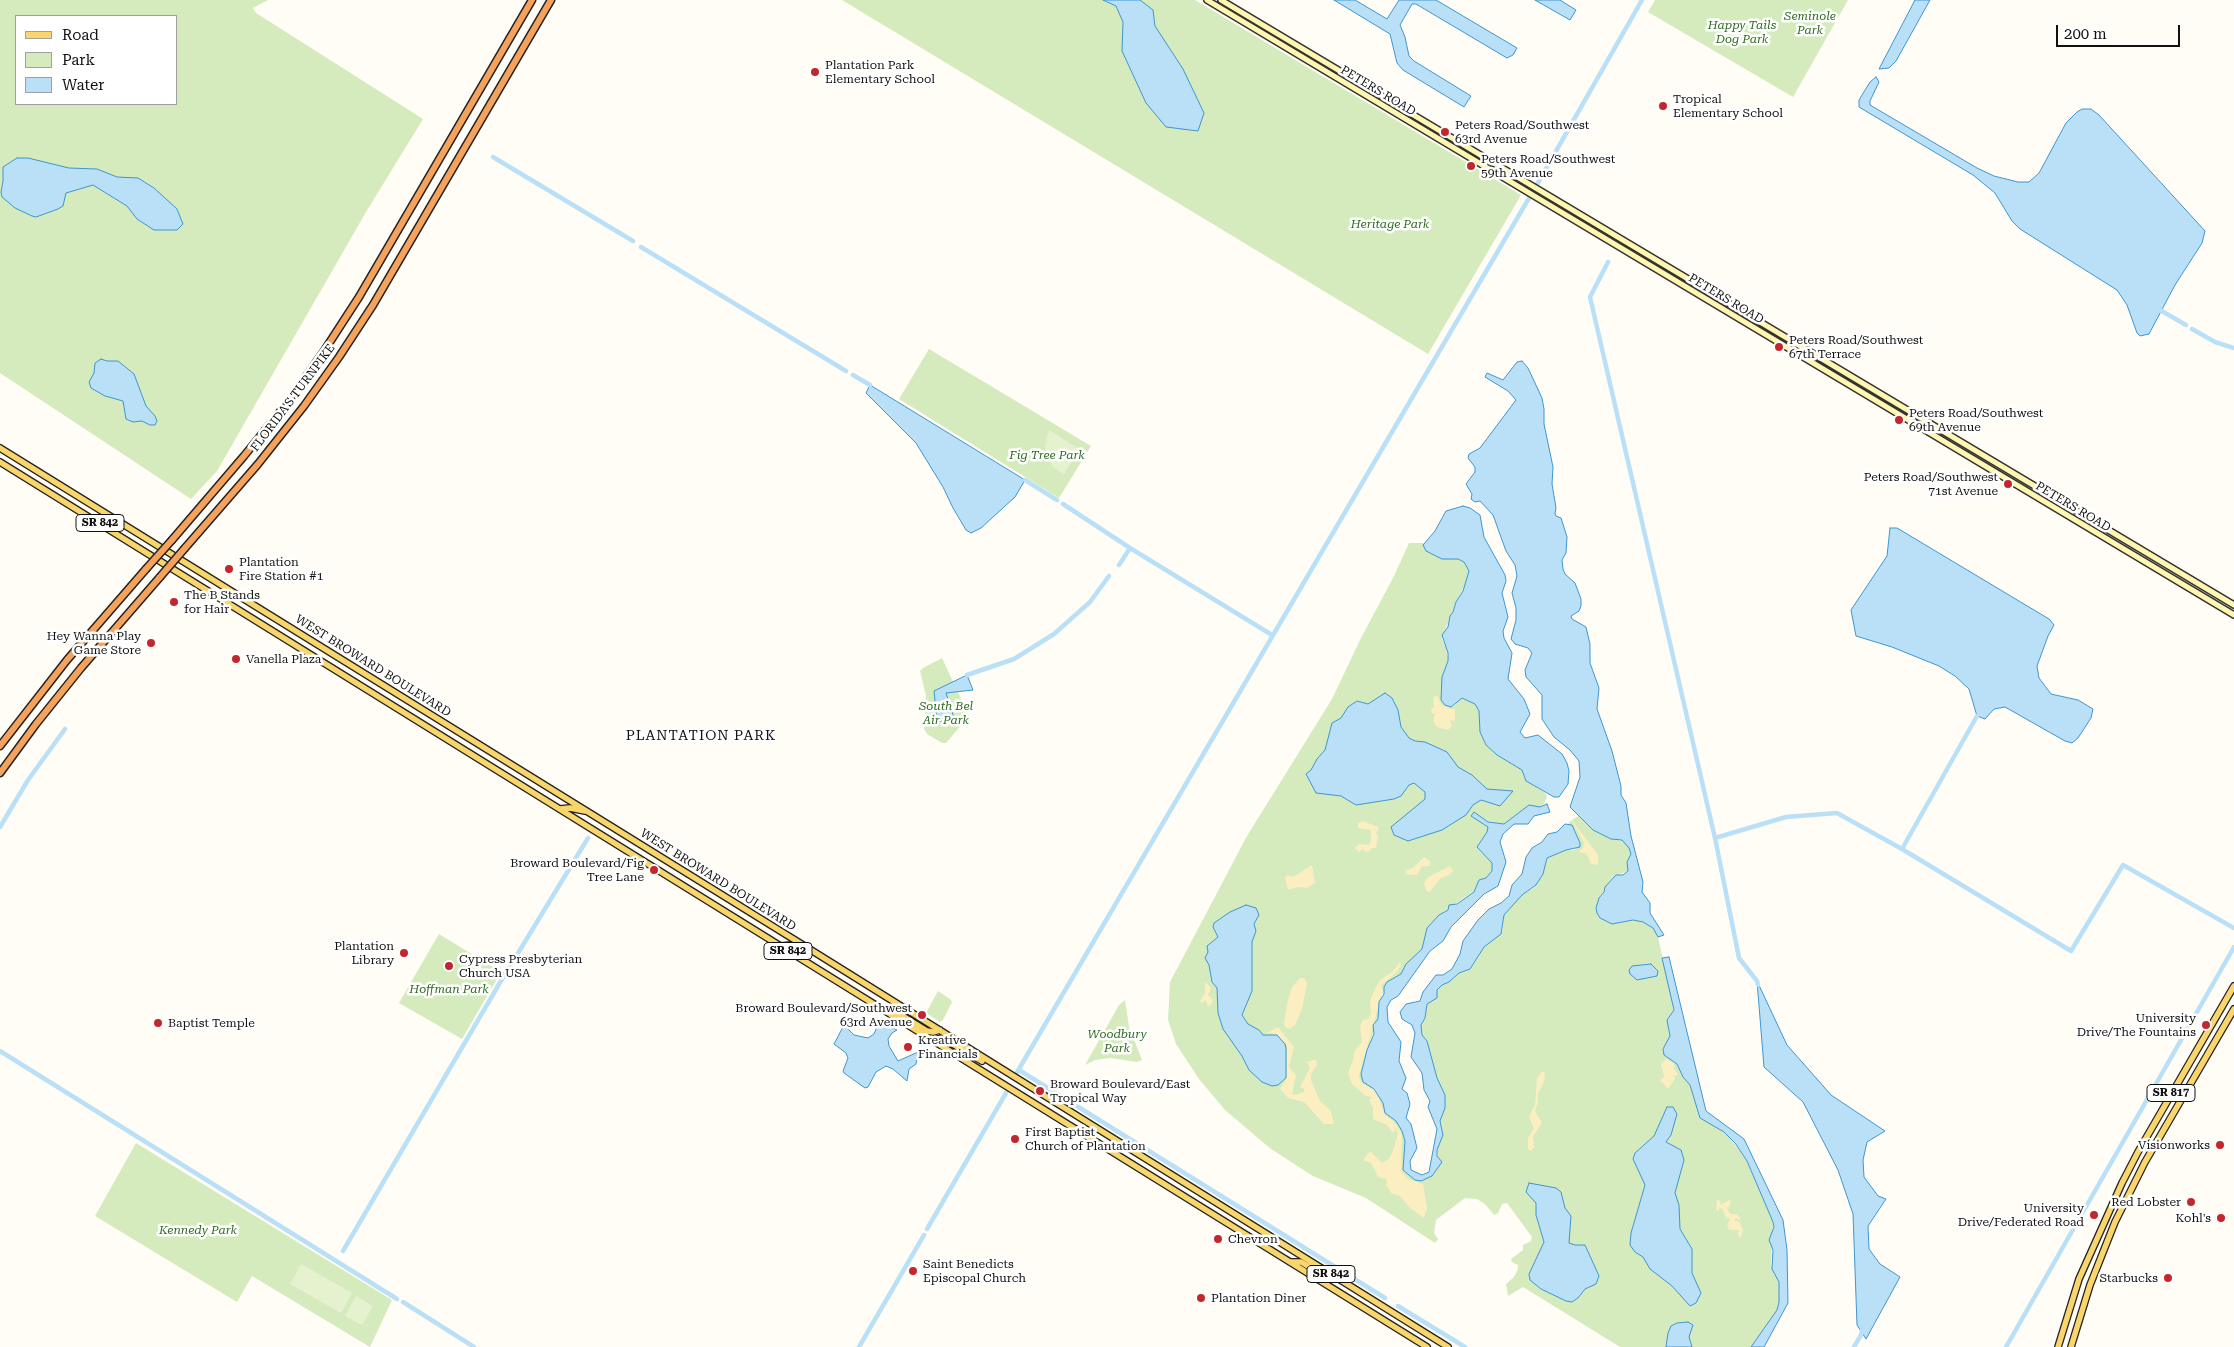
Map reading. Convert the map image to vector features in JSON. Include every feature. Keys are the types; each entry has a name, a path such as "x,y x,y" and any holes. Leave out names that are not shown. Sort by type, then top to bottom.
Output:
{"highway":[{"name":"FLORIDA'S TURNPIKE","path":"0,746 67,660 172,540 274,418 329,343 359,297 532,0"},
{"name":"FLORIDA'S TURNPIKE","path":"0,772 76,674 258,464 304,406 339,357 373,305 551,0"}],"main road":[{"name":"PETERS ROAD","path":"1207,0 2234,616"},
{"name":"PETERS ROAD","path":"1220,0 2234,605"},
{"name":"WEST BROWARD BOULEVARD","path":"0,448 592,813 1448,1347"},
{"name":"WEST BROWARD BOULEVARD","path":"0,462 1427,1347"},
{"path":"203,588 210,577"},
{"path":"560,809 570,808 592,813"},
{"path":"781,946 788,944 804,945"},
{"name":"SR 817","path":"2059,1345 2079,1280 2122,1184 2138,1152 2234,986"},
{"name":"SR 817","path":"2071,1347 2090,1285 2109,1236 2145,1162 2234,1009"},
{"path":"886,1011 893,1010 927,1030 933,1032 940,1030"},
{"path":"934,1040 946,1040 984,1062 989,1061"},
{"path":"1041,1108 1058,1104"},
{"path":"2122,1184 2125,1203"},
{"path":"1289,1262 1301,1262 1330,1279 1338,1279"}],"green space":[{"path":"0,0 268,0 253,8 256,13 423,119 366,212 217,471 191,499 0,373"},
{"name":"Heritage Park","path":"842,0 1195,0 1521,195 1428,354"},
{"path":"1655,0 1848,0 1793,97 1648,12"},
{"name":"Fig Tree Park","path":"929,349 1091,446 1059,498 899,399"},
{"path":"1049,430 1079,449 1064,474 1054,468 1047,459 1045,445"},
{"path":"1409,543 1424,543 1423,545 1442,559 1458,559 1464,562 1469,571 1469,577 1456,602 1442,639 1448,661 1442,676 1443,685 1441,692 1448,707 1454,706 1459,699 1463,698 1475,704 1479,711 1480,732 1486,745 1497,755 1522,770 1526,781 1545,793 1547,797 1544,804 1540,807 1529,805 1504,824 1488,822 1474,812 1472,816 1488,827 1487,832 1477,847 1492,863 1492,871 1486,878 1479,880 1474,891 1439,915 1427,928 1422,949 1406,964 1401,974 1387,982 1379,1002 1378,1019 1361,1074 1383,1103 1385,1113 1396,1121 1402,1131 1405,1141 1403,1171 1427,1179 1438,1158 1437,1150 1443,1135 1440,1121 1445,1095 1437,1078 1427,1041 1422,1035 1421,1025 1425,1018 1427,1004 1437,996 1437,990 1442,985 1449,982 1459,973 1470,969 1484,947 1502,933 1504,915 1522,895 1535,887 1543,874 1547,858 1566,850 1574,850 1580,843 1572,825 1568,823 1578,816 1593,830 1611,839 1622,840 1627,843 1631,854 1628,871 1613,877 1599,898 1596,908 1612,924 1633,920 1643,922 1653,928 1658,937 1674,1010 1668,1018 1670,1036 1663,1049 1664,1055 1677,1064 1683,1077 1690,1085 1700,1118 1717,1126 1729,1137 1747,1161 1773,1222 1771,1265 1779,1282 1779,1302 1777,1310 1751,1347 1620,1347 1523,1287 1508,1296 1506,1284 1514,1277 1518,1269 1518,1265 1512,1262 1511,1259 1523,1250 1523,1245 1531,1241 1532,1237 1507,1203 1502,1204 1498,1213 1494,1215 1485,1204 1477,1199 1465,1198 1436,1220 1434,1233 1438,1239 1435,1243 1366,1198 1313,1176 1271,1149 1225,1110 1199,1079 1176,1044 1168,1020 1170,982 1247,836 1332,699"},
{"name":"South Bel Air Park","path":"942,658 969,716 946,743 942,743 927,734 924,729 926,696 920,671"},
{"name":"Hoffman Park","path":"439,934 501,972 462,1039 399,1003"},
{"path":"938,991 952,1002 943,1020 940,1022 926,1013"},
{"name":"Woodbury Park","path":"1125,1000 1129,1027 1142,1060 1137,1062 1110,1058 1095,1060 1085,1065 1119,1005"},
{"name":"Kennedy Park","path":"136,1143 392,1300 370,1347 252,1276 237,1302 95,1216"},
{"path":"301,1264 352,1293 341,1313 290,1284"},
{"path":"356,1296 373,1306 362,1325 345,1316"}],"sand":[{"path":"1437,695 1442,706 1455,710 1455,721 1450,720 1452,726 1448,730 1437,727 1433,721 1435,714 1432,713 1431,709 1434,707 1433,698"},
{"path":"1571,819 1598,855 1598,865 1591,864 1587,854 1578,852 1583,848 1584,843"},
{"path":"1363,821 1378,827 1378,831 1375,832 1378,835 1376,848 1371,848 1370,851 1365,852 1363,849 1359,852 1355,848 1359,844 1369,845 1371,840 1371,830 1358,828 1358,823"},
{"path":"1424,857 1430,861 1430,866 1422,866 1417,875 1405,874 1406,870 1413,868"},
{"path":"1312,865 1315,883 1307,888 1298,887 1288,890 1285,878 1287,875 1293,877"},
{"path":"1450,866 1453,871 1441,878 1430,892 1426,891 1424,882 1430,876"},
{"path":"1400,962 1401,965 1397,972 1381,985 1383,991 1359,1076 1361,1082 1371,1088 1379,1099 1385,1115 1394,1122 1395,1130 1393,1133 1387,1125 1373,1119 1373,1108 1369,1100 1372,1097 1366,1096 1352,1084 1348,1073 1355,1050 1362,1042 1360,1026 1363,1020 1368,1019 1371,1013 1370,1001 1375,989 1380,980 1392,972"},
{"path":"1300,978 1304,978 1307,983 1302,1009 1295,1025 1290,1029 1285,1027 1284,1024 1287,1004 1292,987"},
{"path":"1205,982 1211,988 1208,995 1213,1000 1211,1005 1208,1006 1205,1000 1202,1003 1200,1001 1205,993"},
{"path":"1278,1027 1294,1047 1289,1067 1296,1075 1292,1094 1304,1092 1304,1089 1300,1087 1310,1068 1307,1062 1316,1059 1317,1065 1311,1074 1311,1080 1320,1101 1331,1111 1334,1124 1324,1124 1304,1102 1288,1098 1280,1089 1287,1077 1287,1046 1277,1035 1265,1034"},
{"path":"1666,1059 1674,1063 1674,1069 1678,1074 1676,1076 1673,1075 1675,1079 1668,1089 1660,1080 1664,1077 1661,1064"},
{"path":"1542,1071 1545,1073 1544,1082 1538,1094 1538,1103 1535,1111 1542,1123 1533,1136 1534,1147 1531,1151 1528,1149 1528,1138 1534,1129 1529,1117 1535,1104 1537,1078"},
{"path":"1396,1124 1402,1135 1401,1171 1408,1179 1423,1184 1427,1208 1424,1218 1410,1208 1400,1196 1391,1193 1386,1184 1386,1179 1378,1177 1371,1163 1363,1160 1370,1151 1382,1163 1389,1159 1398,1133 1394,1125"},
{"path":"1717,1200 1721,1201 1720,1205 1730,1200 1730,1206 1727,1208 1730,1214 1737,1214 1740,1218 1740,1221 1736,1218 1734,1220 1739,1222 1743,1229 1741,1238 1738,1235 1739,1230 1729,1230 1727,1225 1730,1219 1726,1218 1723,1210 1719,1207 1719,1211 1716,1210"}],"water":[{"path":"1103,0 1140,0 1153,10 1155,26 1183,69 1204,113 1198,131 1166,127 1146,103 1122,51 1123,22 1116,6"},
{"path":"1334,0 1355,0 1387,19 1399,0 1436,0 1517,48 1513,55 1507,58 1416,4 1412,4 1400,25 1409,56 1471,96 1464,107 1403,70 1397,63 1390,34"},
{"path":"1535,0 1560,0 1576,10 1570,20"},
{"path":"1915,0 1930,0 1896,61 1889,68 1879,69"},
{"path":"1876,77 1879,82 1870,105 1977,168 1994,176 2018,182 2029,182 2039,173 2066,123 2077,112 2082,109 2091,109 2099,115 2205,231 2202,243 2175,285 2149,334 2140,336 2137,333 2127,305 2117,290 2020,229 2012,221 1995,193 1973,175 1859,107 1859,100 1870,82"},
{"path":"17,158 28,158 69,168 97,169 117,177 138,178 154,188 177,209 183,224 177,230 154,230 137,219 127,206 93,185 66,193 63,206 58,209 36,217 32,216 15,208 2,197 3,167"},
{"path":"101,359 118,361 134,374 146,406 155,416 157,421 155,425 142,421 133,422 126,419 123,401 105,396 91,388 89,382 94,373 95,363"},
{"path":"1522,361 1528,368 1542,398 1544,424 1553,467 1552,484 1556,508 1555,513 1556,516 1561,518 1567,537 1566,553 1562,560 1563,569 1565,574 1575,583 1581,599 1579,611 1571,616 1572,619 1586,627 1590,644 1590,663 1599,688 1597,709 1612,751 1621,786 1621,795 1626,803 1631,836 1643,882 1642,892 1650,903 1650,913 1664,935 1658,937 1653,928 1643,922 1633,920 1612,924 1600,918 1597,913 1596,908 1599,898 1604,892 1605,887 1616,875 1623,875 1628,871 1627,862 1631,854 1629,848 1622,840 1611,839 1593,830 1570,807 1580,777 1579,761 1570,750 1554,737 1542,719 1542,695 1526,677 1525,670 1532,653 1528,648 1515,644 1511,639 1516,620 1516,608 1512,593 1517,576 1515,565 1506,551 1493,515 1480,501 1475,502 1471,499 1472,494 1466,484 1475,472 1475,467 1468,458 1469,454 1480,448 1516,400 1508,391 1485,377 1487,373 1503,380 1517,362"},
{"path":"870,385 1025,480 1015,497 981,528 971,533 966,530 916,443 866,393"},
{"path":"1463,506 1470,508 1480,515 1484,537 1505,575 1506,581 1502,593 1508,617 1503,631 1504,638 1512,653 1508,679 1524,699 1530,714 1520,732 1525,738 1538,735 1562,754 1569,771 1568,784 1559,797 1554,797 1526,781 1522,770 1497,755 1486,745 1480,732 1479,711 1475,704 1462,698 1451,707 1445,705 1441,700 1442,677 1448,661 1448,653 1442,635 1448,627 1450,616 1463,591 1469,571 1464,562 1458,559 1442,559 1426,551 1423,545 1435,531 1446,511"},
{"path":"1890,528 1897,528 2049,619 2054,625 2037,666 2039,678 2051,694 2078,700 2093,709 2091,718 2078,738 2072,743 2065,741 2005,707 1994,709 1985,719 1977,716 1969,689 1955,676 1939,666 1892,647 1856,636 1851,610 1887,556"},
{"path":"967,675 973,690 946,693 954,718 950,723 937,721 934,691"},
{"path":"1385,693 1392,698 1398,710 1401,727 1409,738 1425,742 1447,752 1458,767 1472,775 1487,789 1513,791 1500,806 1481,800 1473,805 1466,815 1442,830 1408,841 1394,835 1391,827 1425,799 1425,792 1414,783 1409,785 1401,796 1394,799 1356,805 1341,796 1316,793 1306,774 1325,750 1332,723 1341,718 1348,707 1357,701 1368,704"},
{"path":"1547,804 1550,812 1534,816 1528,824 1514,824 1503,834 1500,842 1506,862 1498,886 1484,894 1451,927 1443,941 1430,951 1398,996 1391,1000 1387,1007 1388,1022 1401,1042 1399,1061 1406,1078 1402,1089 1407,1093 1410,1104 1406,1118 1411,1124 1417,1148 1410,1161 1411,1170 1422,1175 1429,1172 1437,1129 1428,1107 1430,1101 1424,1090 1422,1073 1411,1057 1415,1033 1412,1025 1402,1019 1400,1012 1406,1004 1420,1001 1423,992 1436,975 1443,975 1452,969 1460,954 1463,941 1478,920 1489,909 1501,903 1509,896 1512,885 1522,874 1526,857 1532,848 1542,842 1548,834 1557,832 1565,824 1572,825 1580,847 1566,850 1547,858 1543,874 1536,885 1522,895 1504,915 1501,934 1484,947 1470,969 1459,973 1449,982 1442,985 1437,990 1437,998 1427,1004 1425,1018 1421,1025 1422,1035 1427,1041 1437,1078 1445,1095 1445,1108 1440,1121 1443,1135 1437,1150 1437,1156 1442,1162 1432,1176 1421,1181 1415,1180 1403,1170 1405,1141 1402,1131 1396,1121 1385,1113 1383,1103 1374,1089 1363,1082 1361,1074 1367,1050 1374,1034 1373,1025 1378,1019 1379,1002 1384,994 1384,987 1387,982 1401,974 1406,964 1422,949 1427,928 1439,915 1448,910 1449,905 1457,904 1474,892 1479,880 1486,878 1492,871 1492,863 1477,847 1487,832 1488,827 1471,816 1474,812 1488,822 1504,824 1529,805 1540,807"},
{"path":"1246,905 1256,908 1259,915 1254,924 1256,931 1252,942 1252,991 1242,1015 1248,1024 1259,1030 1263,1035 1277,1035 1285,1044 1286,1078 1278,1085 1272,1086 1262,1082 1249,1070 1242,1056 1223,1029 1218,1013 1217,988 1212,982 1209,965 1205,958 1208,952 1207,946 1218,937 1213,927 1214,923 1230,912"},
{"path":"1669,957 1706,1111 1744,1139 1783,1220 1787,1250 1788,1303 1764,1347 1751,1347 1777,1310 1779,1302 1779,1282 1772,1269 1773,1250 1769,1240 1774,1227 1773,1222 1747,1161 1735,1143 1724,1132 1700,1118 1690,1085 1683,1077 1677,1064 1664,1055 1663,1049 1670,1036 1667,1020 1674,1010 1662,958"},
{"path":"1651,964 1658,971 1657,976 1637,980 1630,974 1629,970 1632,966"},
{"path":"1757,981 1787,1045 1831,1095 1885,1131 1867,1142 1863,1160 1864,1177 1878,1196 1886,1199 1868,1226 1869,1249 1880,1264 1900,1277 1866,1339 1857,1325 1853,1214 1838,1170 1803,1102 1764,1067"},
{"path":"879,1022 897,1030 888,1039 889,1046 898,1061 918,1052 916,1064 909,1069 907,1081 893,1069 886,1066 876,1072 868,1087 865,1088 844,1073 848,1058 846,1053 834,1044 844,1025 854,1035 868,1038 874,1034"},
{"path":"1667,1107 1673,1107 1677,1114 1671,1135 1666,1142 1681,1150 1684,1160 1675,1193 1679,1205 1680,1229 1692,1249 1692,1273 1701,1293 1696,1303 1690,1306 1672,1286 1650,1269 1643,1257 1635,1252 1630,1245 1631,1233 1645,1185 1633,1159 1635,1153 1654,1136"},
{"path":"1529,1183 1556,1188 1561,1192 1565,1208 1571,1216 1569,1243 1585,1245 1599,1276 1596,1284 1585,1289 1572,1302 1541,1289 1530,1280 1529,1274 1544,1242 1536,1215 1536,1203 1526,1192"},
{"path":"1688,1322 1693,1325 1689,1337 1692,1347 1666,1347 1671,1326 1677,1323"}],"waterway":[{"path":"1016,1074 1539,181 1642,0"},
{"path":"493,157 633,241"},
{"path":"641,247 846,371"},
{"path":"1608,262 1590,297 1715,838 1739,958 1758,985"},
{"path":"2160,310 2186,325"},
{"path":"2192,329 2215,342 2234,348"},
{"path":"853,375 870,385"},
{"path":"1025,480 1057,500"},
{"path":"1063,504 1130,548 1272,635"},
{"path":"1119,565 1130,548"},
{"path":"967,675 1014,659 1054,634 1090,602 1109,576"},
{"path":"1715,838 1786,817 1837,813 1902,849 1977,716"},
{"path":"0,827 28,780 65,729"},
{"path":"509,968 588,838"},
{"path":"1902,849 2071,951 2123,865 2234,928"},
{"path":"2006,1347 2234,947"},
{"path":"343,1251 505,974"},
{"path":"0,1051 397,1299"},
{"path":"1019,1070 1385,1298"},
{"path":"927,1229 1006,1093"},
{"path":"859,1347 924,1235"},
{"path":"403,1302 474,1347"},
{"path":"1398,1306 1465,1347"},
{"path":"1854,1347 1861,1335 1863,1326"}],"place":[{"name":"Plantation Park Elementary School","path":"815,72"},
{"name":"Tropical Elementary School","path":"1663,106"},
{"name":"Peters Road/Southwest 63rd Avenue","path":"1445,132"},
{"name":"Peters Road/Southwest 59th Avenue","path":"1471,166"},
{"name":"Peters Road/Southwest 67th Terrace","path":"1779,347"},
{"name":"Peters Road/Southwest 69th Avenue","path":"1899,420"},
{"name":"Peters Road/Southwest 71st Avenue","path":"2008,484"},
{"name":"Plantation Fire Station #1","path":"229,569"},
{"name":"The B Stands for Hair","path":"174,602"},
{"name":"Hey Wanna Play Game Store","path":"151,643"},
{"name":"Vanella Plaza","path":"236,659"},
{"name":"Broward Boulevard/Fig Tree Lane","path":"654,870"},
{"name":"Plantation Library","path":"404,953"},
{"name":"Cypress Presbyterian Church USA","path":"449,966"},
{"name":"Broward Boulevard/Southwest 63rd Avenue","path":"922,1015"},
{"name":"Baptist Temple","path":"158,1023"},
{"name":"University Drive/The Fountains","path":"2206,1025"},
{"name":"Kreative Financials","path":"908,1047"},
{"name":"Broward Boulevard/East Tropical Way","path":"1040,1091"},
{"name":"First Baptist Church of Plantation","path":"1015,1139"},
{"name":"Visionworks","path":"2220,1145"},
{"name":"Red Lobster","path":"2191,1202"},
{"name":"University Drive/Federated Road","path":"2094,1215"},
{"name":"Kohl's","path":"2221,1218"},
{"name":"Chevron","path":"1218,1239"},
{"name":"Saint Benedicts Episcopal Church","path":"913,1271"},
{"name":"Starbucks","path":"2168,1278"},
{"name":"Plantation Diner","path":"1201,1298"}],"district":[{"name":"PLANTATION PARK","path":"701,736"}],"park label":[{"name":"Seminole Park","path":"1810,23"},
{"name":"Happy Tails Dog Park","path":"1742,32"}]}
